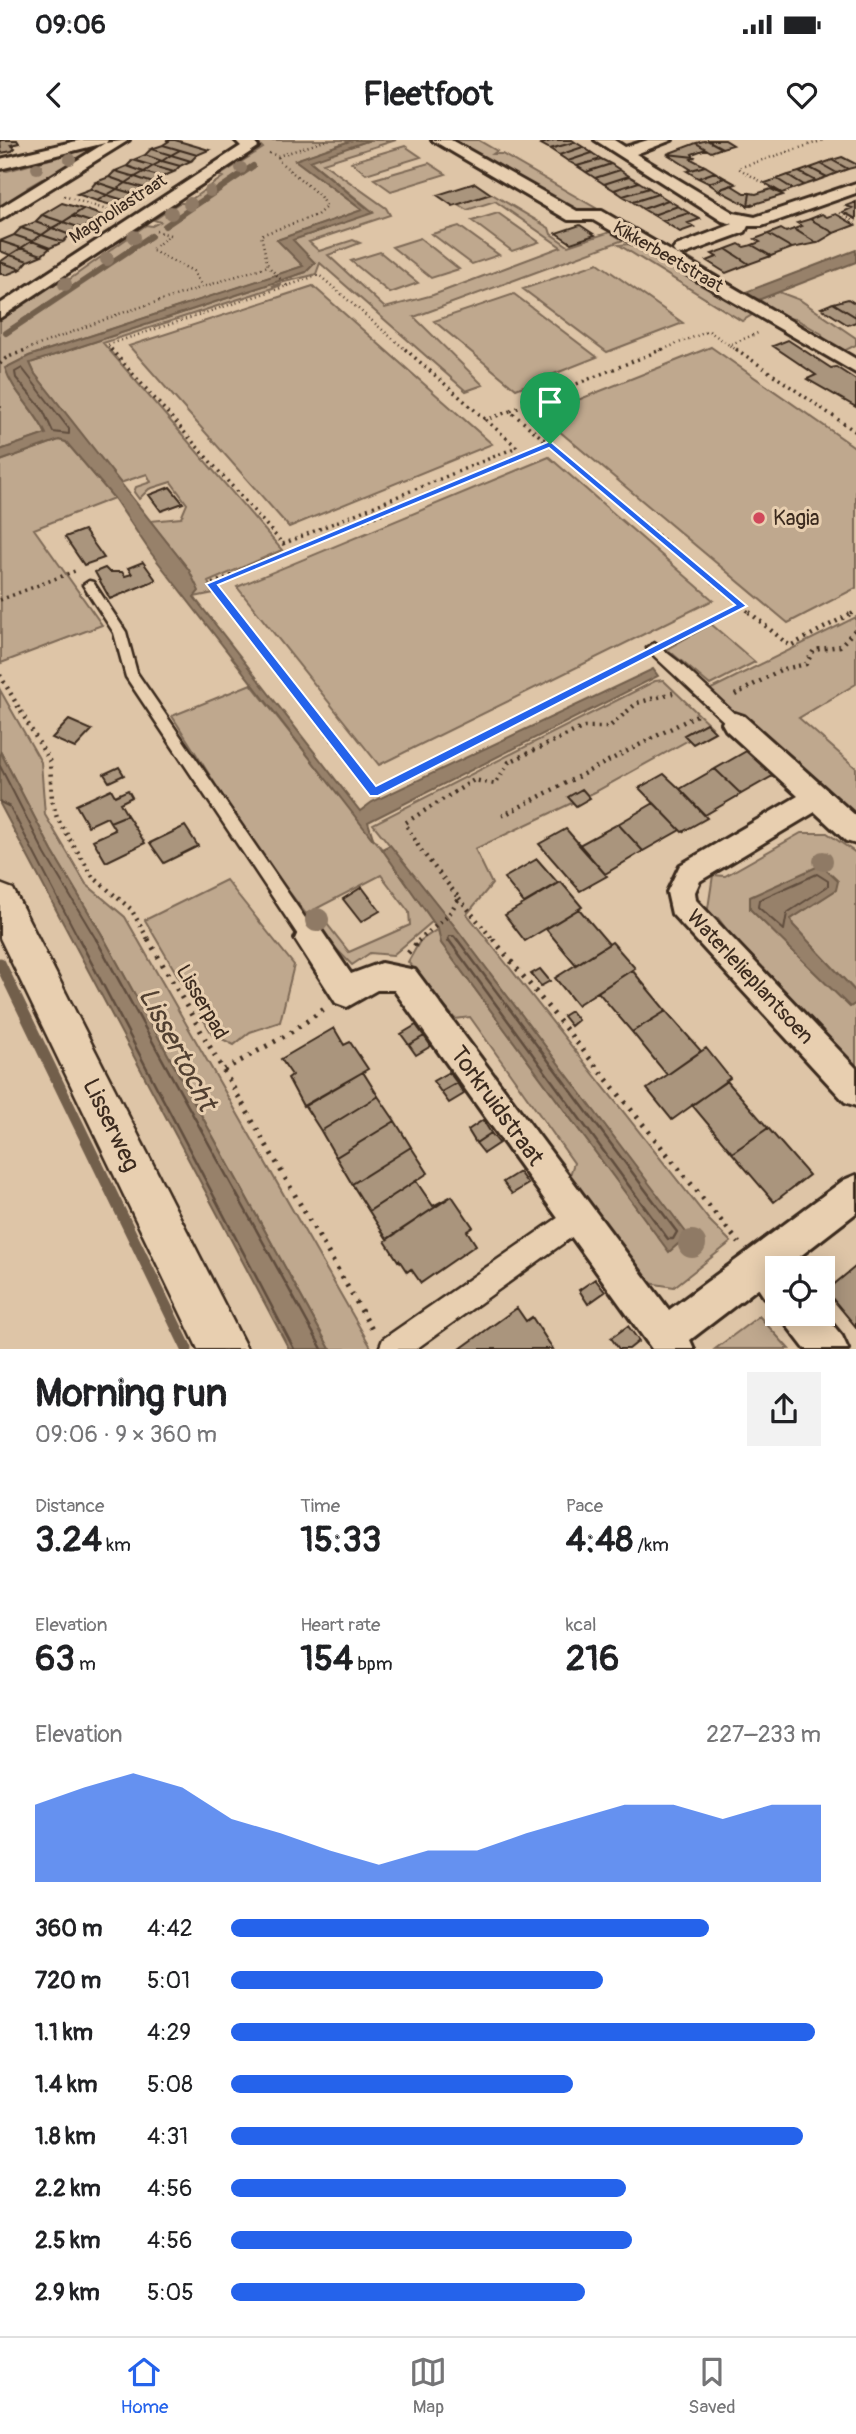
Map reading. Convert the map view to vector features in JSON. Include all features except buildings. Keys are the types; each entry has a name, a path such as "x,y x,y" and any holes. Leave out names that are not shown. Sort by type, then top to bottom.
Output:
{"street":[{"path":"0,164 100,140"},
{"path":"0,215 121,140"},
{"name":"Magnoliastraat","path":"0,312 250,147 243,140"},
{"name":"Kikkerbeetstraat","path":"440,140 574,216 596,215 856,367"},
{"path":"603,140 728,217 743,221 756,222 856,188"},
{"path":"622,153 664,140"},
{"path":"682,250 739,228 743,221"},
{"path":"735,723 856,833"},
{"name":"Waterlelieplantsoen","path":"817,798 690,873 681,892 682,905 856,1091"},
{"name":"Lisserweg","path":"0,900 223,1349"},
{"path":"310,939 347,993 372,976 394,975"},
{"name":"Torkruidstraat","path":"394,975 404,980 671,1342 765,1271"},
{"name":"Torkruidstraat","path":"782,1256 856,1192"},
{"path":"385,1343 578,1217"},
{"path":"811,1326 829,1349"}],"lane":[{"path":"89,585 120,632 131,674 310,939"},
{"path":"655,649 698,690 715,701 735,723"}],"path":[{"path":"287,286 268,266 261,235 317,215 327,207 320,196 279,161 278,156 328,140"},
{"path":"804,206 738,168 824,140"},
{"path":"44,189 170,235 151,250 193,271 202,287"},
{"path":"0,364 6,358 119,314 268,266"},
{"path":"318,275 486,420 517,447 283,544 107,345 318,275"},
{"path":"729,345 781,323"},
{"path":"486,420 709,331 856,432"},
{"path":"510,411 790,646 856,611"},
{"path":"550,444 211,584 374,792 742,606"},
{"path":"0,600 76,570"},
{"path":"502,816 695,716 715,701 745,692 780,670 806,664 814,650 840,646 856,629"},
{"name":"Lisserpad","path":"0,675 50,762 52,800 57,818 93,877 131,909 385,1343"},
{"path":"698,690 658,694 619,712 609,727 584,727 509,762 495,784 474,780 405,823 419,849 765,1271"},
{"path":"394,975 415,942 448,918 459,898"},
{"path":"224,1070 290,1033 347,993"}],"shaded area":[{"path":"255,140 353,140 296,160 362,210 278,240 304,266 29,356 6,368 46,434 0,450 0,320 63,278 70,279 146,225 152,226 160,222 154,220 179,203 186,203 223,177 219,176 263,148"},
{"path":"370,140 396,140 323,163 386,208 390,215 309,242 319,251 353,240 360,243 328,255 385,308 433,295 561,247 495,201 467,210 457,204 492,194 549,228 551,234 568,246 613,231 626,239 414,317 483,385 466,391 320,263 316,274 276,284 272,286 282,285 103,343 282,550 208,582 214,593 194,597 189,570 150,521 181,518 187,504 171,482 149,489 139,499 134,492 136,487 151,482 147,474 120,483 35,374 30,363 306,272 315,263 292,240 373,212 309,160"},
{"path":"452,140 478,140 497,151 493,154 502,154 667,249 570,209"},
{"path":"405,146 421,157 366,174 351,162"},
{"path":"94,147 101,150 48,181 42,179 28,187 33,189 0,210 0,169 7,171"},
{"path":"429,163 446,174 391,191 374,179"},
{"path":"498,213 539,242 512,251 472,221"},
{"path":"459,226 499,255 472,264 432,234"},
{"path":"420,238 459,269 431,278 392,247"},
{"path":"629,244 651,254 752,315 742,321 619,245"},
{"path":"380,252 418,283 390,293 351,261"},
{"path":"687,257 758,300 779,292 800,300 856,338 856,345 844,351 823,341 822,334 796,319 782,318 681,259"},
{"path":"598,263 683,323 607,352 523,289"},
{"path":"313,286 492,444 289,527 129,346"},
{"path":"514,294 597,357 516,389 434,321"},
{"name":"Kagia","path":"711,347 856,448 856,588 788,623 540,415"},
{"path":"59,440 66,442 114,498 34,529 102,625 1,663 0,461"},
{"path":"549,457 713,600 379,765 237,587"},
{"path":"856,617 856,684 799,718 856,768 856,819 709,690"},
{"path":"711,624 755,662 710,685 667,649"},
{"path":"663,680 712,727 595,792 475,849 492,884 467,914 709,1220 731,1242 674,1287 642,1282 569,1178 574,1163 470,1017 455,1019 408,962 420,941 438,929 441,943 669,1251 688,1236 456,928 373,824 655,681"},
{"path":"251,684 382,849 433,921 393,955 370,953 352,965 316,928 327,924 349,952 410,925 409,912 381,875 306,914 256,848 172,716"},
{"path":"0,690 41,762 45,815 86,884 125,917 372,1349 330,1349 101,933 52,851 0,751"},
{"path":"801,833 827,833 856,853 856,992 793,925 791,919 836,890 751,897 750,909 850,1007 856,1003 856,1065 733,938 718,918 707,915 713,875 725,876"},
{"path":"226,880 294,965 280,1022 250,1032 234,1045 212,1034 145,920"},
{"path":"759,1316 765,1326 768,1326 789,1349 715,1349"}],"water":[{"path":"353,140 370,140 310,161 373,213 293,240 315,263 306,272 30,363 35,374 189,570 199,591 194,597 360,811 372,802 653,669 658,676 368,822 374,841 151,553 114,498 66,442 59,440 0,461 0,450 46,434 13,385 5,368 29,356 303,266 277,240 362,210 295,160"},
{"path":"856,250 856,262 758,300 743,293"},
{"path":"0,751 52,851 101,933 330,1349 289,1349 0,804"},
{"path":"390,845 688,1235 669,1252 441,943 438,929 382,849"},
{"path":"821,865 838,881 836,890 791,919 793,925 856,992 856,1003 850,1007 750,909 750,897"}],"waterway":[{"path":"165,226 253,166"},
{"path":"6,333 151,236"},
{"path":"0,963 187,1349"}],"place":[{"name":"Kagia","path":"759,518"}],"route":[{"path":"550,444 742,606 374,792 211,584 550,444"}],"water label":[{"name":"Lissertocht","path":"177,1049"}]}
